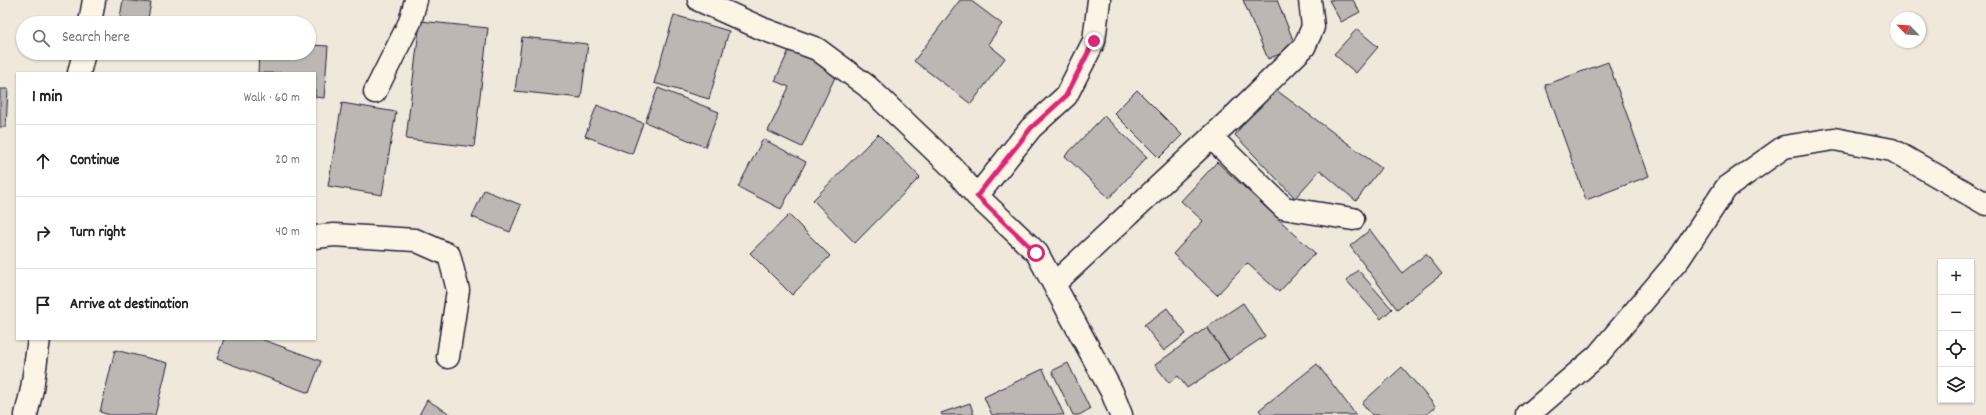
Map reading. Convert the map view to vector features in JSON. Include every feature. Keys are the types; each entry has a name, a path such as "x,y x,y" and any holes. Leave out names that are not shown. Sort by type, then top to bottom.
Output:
{"street":[{"path":"91,16 94,0"},
{"path":"375,92 410,22 416,0"},
{"path":"699,0 763,29 817,49 868,86 952,167 977,196 1036,253 1112,392 1121,415"},
{"path":"977,196 1031,128 1066,96 1094,41 1099,0"},
{"path":"1054,284 1211,137 1304,47 1313,27 1310,0"},
{"path":"79,72 82,60"},
{"path":"1211,137 1284,208 1353,219"},
{"path":"1528,415 1597,356 1679,259 1726,188 1784,147 1834,138 1892,150 1986,204"},
{"path":"316,236 334,235 415,240 449,255 458,290 448,356"},
{"path":"26,415 32,389 38,340"}],"building":[{"path":"123,0 151,3 148,16 120,16"},
{"path":"960,0 970,0 1002,24 988,44 1005,58 971,104 914,61"},
{"path":"1243,0 1277,0 1296,47 1268,59"},
{"path":"1329,0 1353,0 1360,12 1341,22"},
{"path":"674,15 729,31 709,99 654,83"},
{"path":"420,21 488,28 474,147 406,139"},
{"path":"1357,29 1378,47 1356,73 1334,54"},
{"path":"522,37 588,44 581,98 515,91"},
{"path":"316,45 328,46 324,98 316,97 316,72 258,72 259,60 316,60"},
{"path":"790,48 838,71 802,147 768,131 789,87 775,81"},
{"path":"1608,62 1649,176 1586,200 1545,85"},
{"path":"1272,87 1381,168 1356,201 1320,170 1295,198 1235,135"},
{"path":"658,88 719,112 705,147 645,122"},
{"path":"0,89 8,89 6,127 0,127"},
{"path":"1137,90 1182,135 1159,158 1114,113"},
{"path":"342,103 396,112 382,195 328,186"},
{"path":"597,105 643,123 632,154 585,136"},
{"path":"1104,116 1147,157 1109,198 1065,156"},
{"path":"878,134 920,177 855,243 813,200"},
{"path":"763,139 806,162 781,209 738,187"},
{"path":"1217,162 1315,253 1279,292 1247,263 1217,295 1173,254 1203,221 1181,201"},
{"path":"484,190 521,205 510,232 472,217"},
{"path":"789,215 830,256 792,295 750,253"},
{"path":"1370,230 1402,273 1426,254 1442,274 1397,309 1350,246"},
{"path":"1358,270 1392,309 1381,319 1346,280"},
{"path":"1243,303 1265,336 1229,360 1207,327"},
{"path":"1167,308 1186,334 1164,351 1144,325"},
{"path":"1207,327 1229,360 1187,388 1178,376 1169,383 1155,365"},
{"path":"224,340 264,340 321,361 309,393 217,359"},
{"path":"115,350 168,363 155,415 110,415 100,412"},
{"path":"1068,363 1090,409 1079,415 1073,415 1052,371"},
{"path":"1317,364 1356,415 1263,415 1259,410"},
{"path":"1402,367 1436,407 1426,415 1372,415 1362,403"},
{"path":"1043,369 1064,415 992,415 984,397"},
{"path":"427,400 452,415 419,415"},
{"path":"970,403 974,415 942,415 941,413"}],"route":[{"path":"1036,253 977,196 1031,128 1066,96 1094,41"}]}
